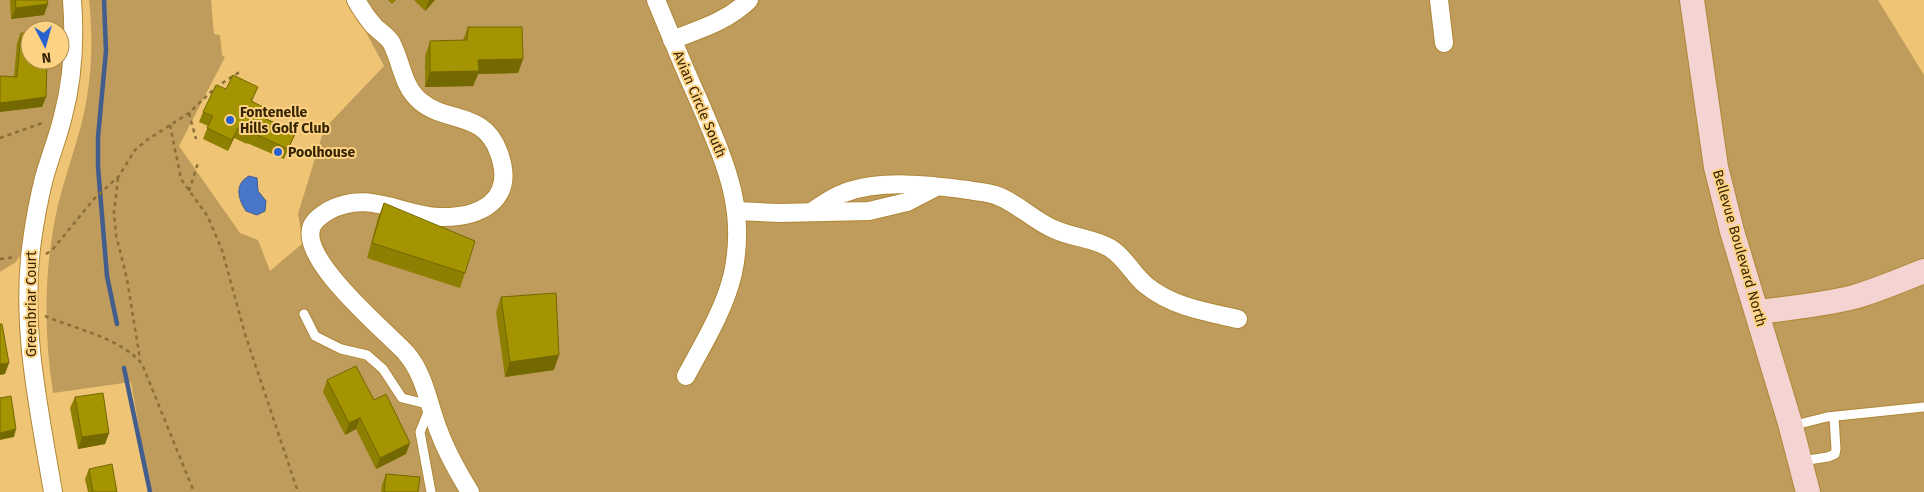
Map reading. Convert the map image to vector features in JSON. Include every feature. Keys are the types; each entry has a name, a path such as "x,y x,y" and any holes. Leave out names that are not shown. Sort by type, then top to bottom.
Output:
{"main road":[{"name":"Bellevue Boulevard North","path":"1692,0 1716,167 1732,231 1758,312 1808,492"},
{"path":"1758,312 1853,297 1924,271"}],"street":[{"name":"Greenbriar Court","path":"53,492 31,367 29,308 31,257 38,202 62,122 70,85 73,54 72,0"},
{"path":"356,0 373,25 390,41 410,90 421,102 437,112 467,120 488,133 499,152 504,171 502,187 497,199 486,208 471,213 438,217 387,205 353,202 336,207 322,215 313,224 311,234 313,249 323,265 353,302 407,355 422,379 448,456 470,492"},
{"name":"Avian Circle South","path":"656,0 722,154 734,192 737,211 736,252 733,273 727,293 686,376"},
{"path":"672,40 723,20 750,0"},
{"path":"1439,0 1444,43"},
{"path":"737,211 812,212 837,196 859,189 914,184 997,196 1057,231 1108,247 1123,258 1145,285 1160,295 1191,309 1238,319"}],"lane":[{"path":"304,314 315,336 341,349 367,355 383,369 402,398 430,405 420,432 431,492"},
{"path":"1791,426 1834,416 1924,407"},
{"path":"1800,461 1828,457 1834,454 1836,449 1834,416"}],"path":[{"path":"31,257 41,256 53,249 94,199 119,176 135,150 189,113 216,87 241,71"},
{"path":"189,113 196,139"},
{"path":"0,138 38,124 62,122"},
{"path":"170,125 179,171 189,191 208,217 222,250 245,334 298,492"},
{"path":"189,191 198,164"},
{"path":"119,176 114,212 116,235 127,279 140,361 194,492"},
{"path":"29,308 130,350 140,361"}],"shaded area":[{"path":"0,0 80,0 80,67 75,104 55,111 30,241 16,262 0,272"},
{"path":"89,0 211,0 214,34 220,35 222,55 225,57 179,146 240,233 258,240 270,271 303,243 298,214 324,129 384,66 349,0 1878,0 1924,75 1924,492 150,492 131,382 53,393 50,371 46,306 51,240 58,206 87,99 91,57"}],"water":[{"path":"249,176 257,178 258,191 266,201 265,211 257,215 246,211 239,197 239,187 244,179"}],"building":[{"path":"15,0 47,0 48,4 16,8"},
{"path":"468,27 522,27 523,59 478,60 479,71 430,72 430,41 467,40"},
{"path":"20,44 20,70 47,70 46,97 0,103 0,76 17,77"},
{"path":"233,75 258,87 251,101 263,107 259,116 296,132 288,149 238,128 232,140 207,128 213,116 203,112 216,85 226,89"},
{"path":"384,203 475,241 465,273 372,243"},
{"path":"556,293 559,355 510,362 501,297"},
{"path":"0,324 2,324 9,363 0,364"},
{"path":"356,366 374,400 386,394 410,443 380,458 360,418 349,423 327,380"},
{"path":"103,393 109,433 82,437 75,397"},
{"path":"11,396 16,429 0,433 0,398"},
{"path":"112,464 117,492 93,492 89,469"},
{"path":"386,474 420,477 418,492 384,492"}],"waterway":[{"path":"104,0 106,51 98,137 98,167 107,276 117,324"},
{"path":"124,368 150,492"}],"place":[{"name":"Fontenelle Hills Golf Club","path":"230,120"},
{"name":"Poolhouse","path":"278,152"}]}
